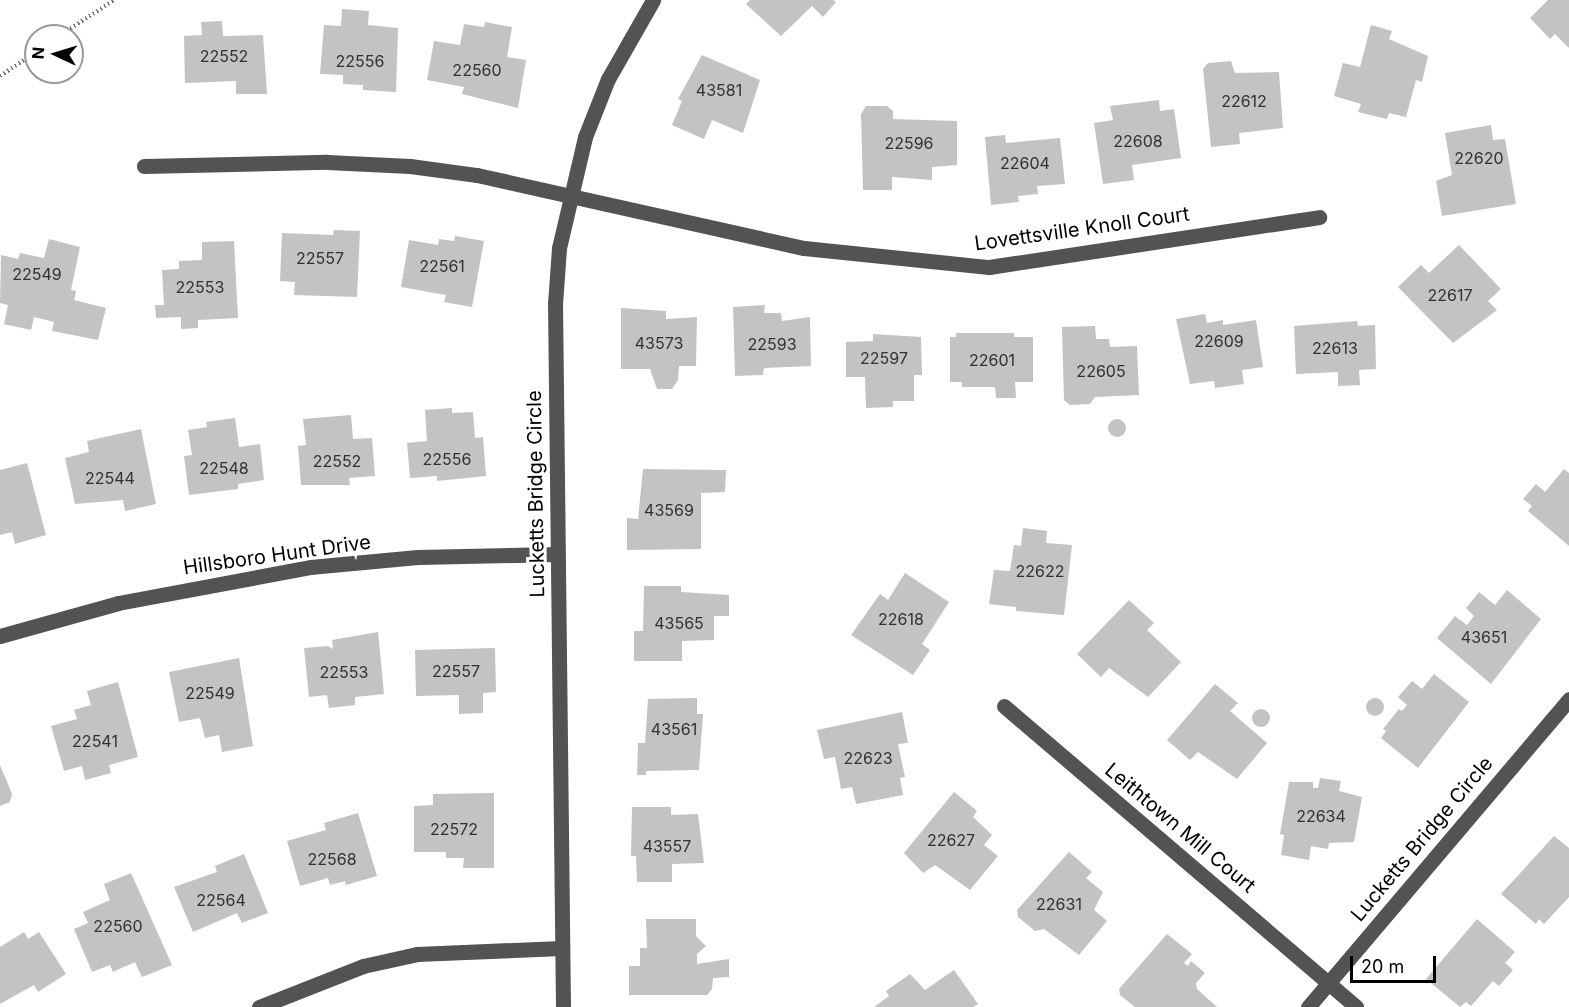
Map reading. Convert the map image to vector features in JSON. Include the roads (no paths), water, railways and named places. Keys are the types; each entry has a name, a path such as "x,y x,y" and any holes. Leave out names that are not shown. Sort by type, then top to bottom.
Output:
{"street":[{"name":"Lucketts Bridge Circle","path":"563,1007 555,304 569,195 585,137 608,79 653,0"},
{"name":"Lovettsville Knoll Court","path":"144,166 327,162 410,166 477,175 804,248 989,267 1318,217"},
{"name":"Hillsboro Hunt Drive","path":"3,636 118,603 310,567 418,557 557,554"},
{"name":"Lucketts Bridge Circle","path":"1308,1007 1569,699"},
{"name":"Leithtown Mill Court","path":"1004,706 1356,1007"},
{"path":"259,1007 363,966 417,954 562,948"}]}
